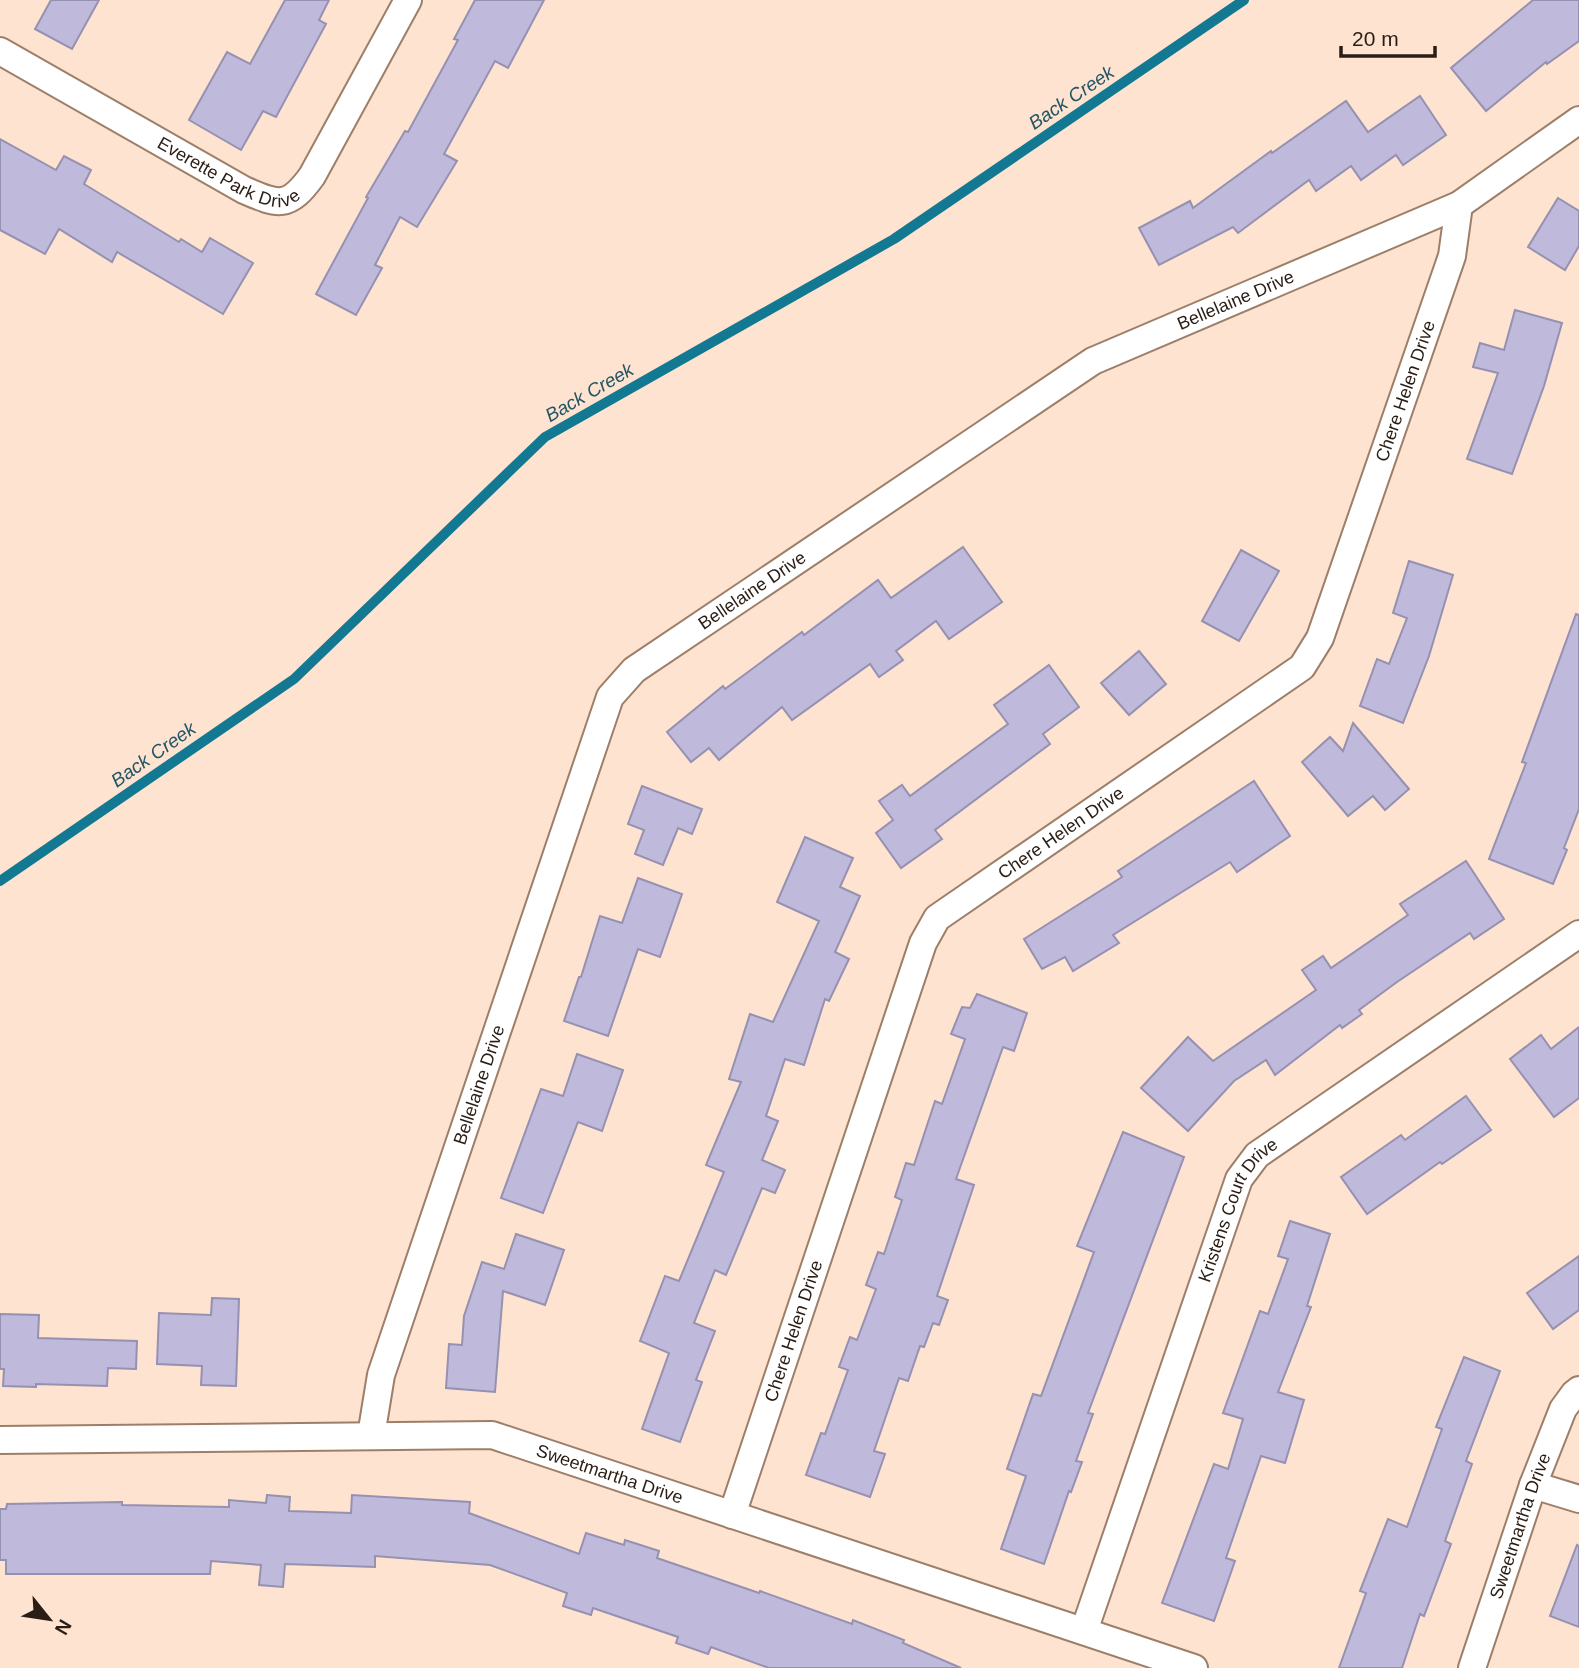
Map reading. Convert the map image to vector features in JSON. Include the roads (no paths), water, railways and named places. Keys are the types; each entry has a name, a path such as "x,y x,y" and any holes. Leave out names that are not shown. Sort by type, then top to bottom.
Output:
{"street":[{"name":"Everette Park Drive","path":"0,51 244,190 267,200 282,202 299,195 312,176 408,0"},
{"name":"Bellelaine Drive","path":"371,1436 381,1375 610,697 634,670 1093,361 1459,205 1579,120"},
{"name":"Chere Helen Drive","path":"732,1515 923,943 937,918 1302,667 1320,638 1452,256 1459,205"},
{"name":"Kristens Court Drive","path":"1084,1631 1239,1178 1257,1155 1579,934"},
{"name":"Sweetmartha Drive","path":"1472,1668 1534,1485 1563,1409 1579,1390"},
{"name":"Sweetmartha Drive","path":"0,1440 492,1435 1194,1668"},
{"path":"1534,1485 1579,1499"}],"waterway":[{"name":"Back Creek","path":"0,881 294,679 545,437 894,239 1244,0"}]}
